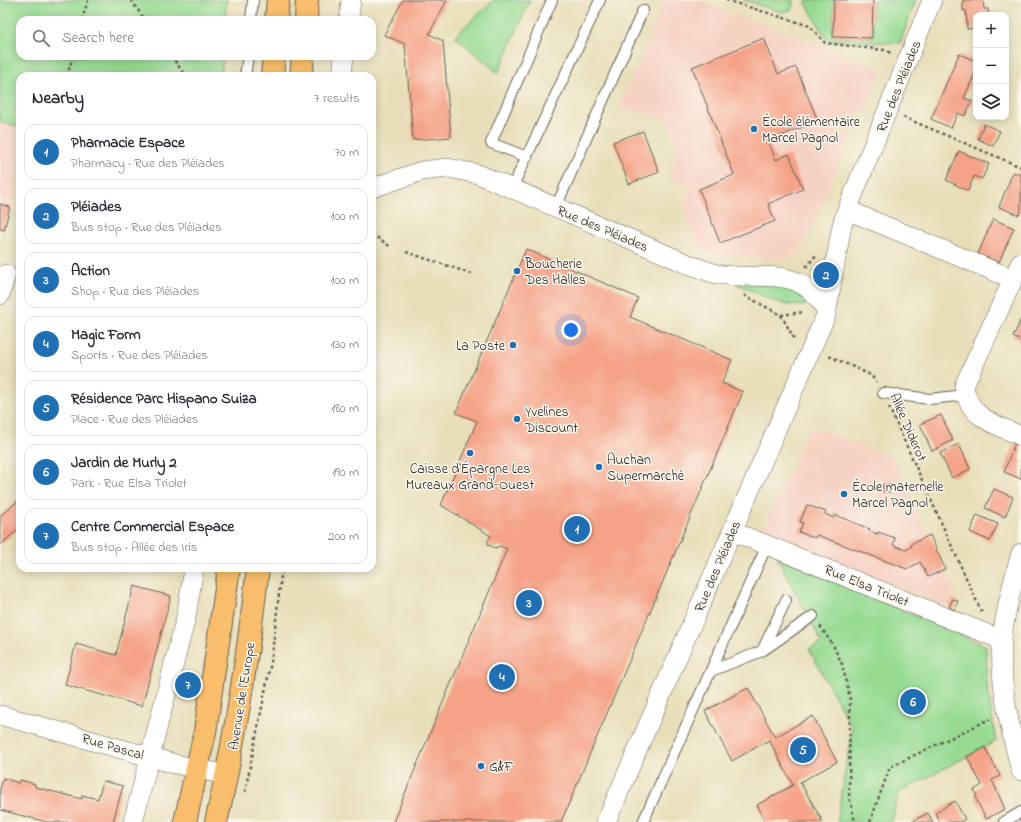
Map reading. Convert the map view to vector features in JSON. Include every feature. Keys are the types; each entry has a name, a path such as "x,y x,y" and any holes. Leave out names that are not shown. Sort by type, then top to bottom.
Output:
{"main road":[{"path":"276,16 278,0"},
{"path":"306,16 307,0"},
{"path":"272,72 274,60"},
{"path":"301,72 303,60"},
{"path":"185,822 205,732 228,572"},
{"name":"Avenue de l'Europe","path":"216,822 227,775 248,648 258,572"},
{"path":"197,769 202,778 204,792 201,822"}],"street":[{"path":"349,16 351,0"},
{"name":"Rue des Pléiades","path":"606,822 826,315 835,272 842,225 847,210 932,0"},
{"path":"342,72 344,60"},
{"name":"Rue des Pléiades","path":"376,187 422,171 448,168 478,174 688,264 717,274 795,279 808,286 818,295 826,310"},
{"path":"847,210 1013,279"},
{"path":"1021,262 964,386 966,395 974,411 985,421 1021,436"},
{"path":"0,295 9,275"},
{"name":"Rue Elsa Triolet","path":"732,531 997,637"},
{"path":"1021,553 997,637 1007,712 1021,771"},
{"path":"133,822 186,617 193,572"},
{"name":"Rue Pascal","path":"0,715 150,757 227,775"}],"lane":[{"path":"251,16 253,0"},
{"path":"527,157 491,143 552,0"},
{"path":"512,188 600,0"},
{"path":"556,207 643,10"},
{"path":"246,72 248,60"},
{"path":"883,393 930,399 966,395"},
{"path":"643,822 767,545"},
{"path":"762,650 786,600"},
{"path":"711,671 762,650 813,616"},
{"path":"1004,822 1021,812"}],"path":[{"path":"83,16 88,0"},
{"path":"130,0 142,16"},
{"path":"726,0 810,26 825,42 884,50 908,60"},
{"path":"68,72 72,60"},
{"path":"174,60 183,72"},
{"path":"888,111 1021,167"},
{"path":"376,237 391,246"},
{"path":"406,252 472,274"},
{"name":"Allée Diderot","path":"717,274 724,285 781,315 794,339 871,375 883,393 997,637"},
{"path":"245,793 271,662 282,572"},
{"path":"813,616 833,645 842,664 850,699 849,796 855,822"},
{"path":"870,822 890,766 1007,712"}],"shaded area":[{"name":"École élémentaire Marcel Pagnol","path":"665,0 696,0 882,68 865,110 836,124 837,137 844,134 849,135 850,139 803,247 794,257 788,259 719,255 699,246 695,241 683,205 691,187 669,177 679,147 666,118 620,108"},
{"path":"0,122 16,126 16,186 4,230 0,229"},
{"name":"École maternelle Marcel Pagnol","path":"810,427 891,457 956,591 949,607 762,531"}],"green space":[{"path":"0,0 227,0 225,16 16,16 16,60 223,60 221,72 16,72 16,126 0,122"},
{"path":"494,0 530,0 498,73 455,36"},
{"path":"743,0 794,0 791,10 781,12"},
{"path":"807,0 834,0 833,37 872,38 873,0 916,0 900,43 829,41 806,3"},
{"path":"738,284 785,284 813,303 803,305 784,304 774,301"},
{"path":"777,557 986,646 987,684 996,741 898,793 892,822 837,822 852,728 809,649 822,643"}],"building":[{"path":"403,0 447,0 429,34 443,41 451,137 413,140 405,44 384,35"},
{"path":"834,0 873,0 872,38 833,37"},
{"path":"963,0 983,0 984,9 988,9 988,12 973,12 973,28 967,29 966,10 963,11"},
{"name":"École élémentaire Marcel Pagnol","path":"764,38 778,74 796,67 818,121 768,141 776,160 789,154 803,189 768,204 775,221 720,243 699,189 734,175 692,67"},
{"path":"959,54 973,60 973,78 964,98 972,101 965,116 958,113 951,128 931,119"},
{"path":"984,124 1000,131 993,146 978,139"},
{"path":"643,131 659,172 629,184 613,142"},
{"path":"959,151 989,164 982,179 974,176 968,191 946,180"},
{"path":"1013,172 1021,175 1021,211 1019,215 999,207"},
{"path":"0,204 10,207 4,230 0,229"},
{"path":"993,219 1014,228 999,262 978,254"},
{"path":"526,249 638,298 630,317 732,360 722,383 743,392 561,822 393,822 507,549 500,546 495,548 488,544 488,540 491,536 441,505 477,421 456,413"},
{"path":"1021,319 1021,341 1013,337"},
{"path":"941,415 953,440 932,451 920,424"},
{"path":"1016,440 1021,442 1021,479 1004,472"},
{"path":"959,444 970,469 952,478 940,453"},
{"path":"883,484 891,485 890,492 882,491"},
{"path":"994,489 1013,497 1005,517 985,508"},
{"path":"16,502 16,531 0,545 0,516"},
{"path":"807,505 826,512 825,514 834,518 835,515 870,529 869,531 878,534 878,532 895,538 893,545 906,550 912,546 911,544 930,535 945,569 928,577 920,562 907,569 817,535 815,538 799,532 803,523 800,522"},
{"path":"977,515 998,524 990,541 970,532"},
{"path":"134,586 171,596 142,706 65,685 76,644 116,655"},
{"path":"953,599 958,601 954,610 949,607"},
{"path":"748,688 775,737 813,716 837,762 800,782 823,822 766,822 757,805 793,785 769,740 732,761 705,711"},
{"path":"985,747 1000,776 992,780 1005,809 986,819 975,797 977,796 974,790 982,785 967,757"},
{"path":"3,778 19,783 20,780 35,784 35,787 82,799 82,795 98,799 103,781 123,786 113,822 47,822 0,810 0,789"},
{"path":"955,801 965,819 960,822 940,822 935,813"},
{"path":"928,813 933,822 911,822"}],"place":[{"name":"École élémentaire Marcel Pagnol","path":"754,129"},
{"name":"Boucherie Des Halles","path":"517,271"},
{"name":"Pléiades","path":"826,275"},
{"name":"La Poste","path":"513,345"},
{"name":"Yvelines Discount","path":"517,419"},
{"name":"Caisse d'Épargne Les Mureaux Grand-Ouest","path":"470,453"},
{"name":"Auchan Supermarché","path":"599,467"},
{"name":"École maternelle Marcel Pagnol","path":"844,494"},
{"name":"Pharmacie Espace","path":"577,529"},
{"name":"Action","path":"529,603"},
{"name":"Magic Form","path":"502,677"},
{"name":"Centre Commercial Espace","path":"188,685"},
{"name":"Jardin de Murly 2","path":"913,702"},
{"name":"Résidence Parc Hispano Suiza","path":"803,750"},
{"name":"G&F","path":"481,766"}]}
